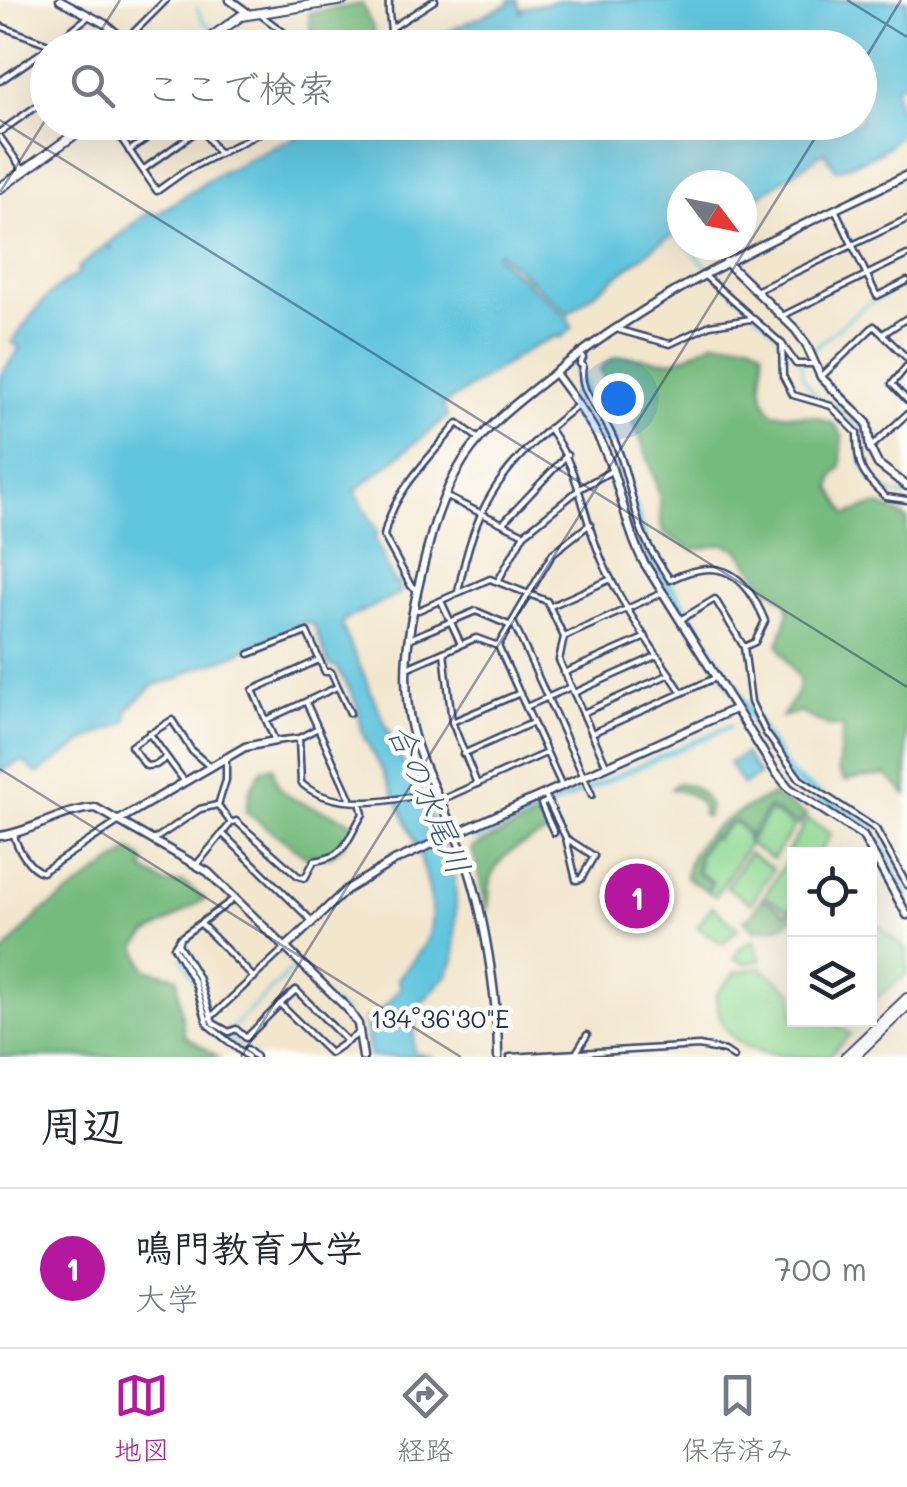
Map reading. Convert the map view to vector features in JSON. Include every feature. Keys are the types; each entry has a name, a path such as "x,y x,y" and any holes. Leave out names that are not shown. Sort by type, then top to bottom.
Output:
{"main road":[{"path":"220,30 254,13 344,0"},
{"path":"0,188 67,140"},
{"path":"845,1057 907,998"},
{"path":"854,1057 907,1006"}],"street":[{"path":"61,0 111,30"},
{"path":"137,30 166,0"},
{"path":"230,0 280,30"},
{"path":"389,0 393,30"},
{"path":"394,26 435,0"},
{"path":"70,30 89,15"},
{"path":"0,26 30,39"},
{"path":"0,82 30,61"},
{"path":"24,171 0,135 30,112"},
{"path":"122,140 157,191 185,171 246,140"},
{"path":"129,151 144,140"},
{"path":"143,170 180,140"},
{"path":"209,140 219,154"},
{"path":"498,1057 494,998 479,915 466,861 412,730 405,669 412,609 444,496 479,439 502,415 615,327 703,272 907,175"},
{"path":"835,209 877,296 907,282"},
{"path":"756,292 907,219"},
{"path":"782,316 907,255"},
{"path":"726,262 782,316 812,357 820,377 867,423 870,448 878,464 907,486"},
{"path":"703,272 782,344 798,365 812,357"},
{"path":"615,327 670,344 710,325 752,318"},
{"path":"883,334 907,318"},
{"path":"820,377 874,326 907,358"},
{"path":"782,344 783,376 793,395 838,410 857,433 856,456 860,467 886,497 907,500"},
{"path":"580,353 584,358 581,376 588,399 606,422 621,455 645,540 670,580 714,569 724,569 734,576 765,621 755,642 744,647"},
{"path":"907,366 892,384 907,400"},
{"path":"555,373 596,434 612,470 634,544 662,593 685,616 716,678 783,783 863,836 907,915"},
{"path":"458,592 481,513 508,468 578,406"},
{"path":"870,448 907,414"},
{"path":"418,589 411,586 384,536 389,518 406,488 458,423 479,439"},
{"path":"549,428 567,455 610,579 682,693"},
{"path":"503,523 567,455"},
{"path":"498,582 524,534 580,488 612,470"},
{"path":"444,496 524,534"},
{"path":"498,646 553,553 590,524"},
{"path":"412,609 490,579 547,601 564,637 558,660 607,766"},
{"path":"550,607 610,579"},
{"path":"564,637 662,593"},
{"path":"685,616 715,599 744,647 751,702 790,770 872,825 907,885"},
{"path":"442,600 461,644"},
{"path":"407,639 476,611 512,624 592,794"},
{"path":"249,654 307,632 350,714"},
{"path":"564,673 646,636"},
{"path":"405,669 476,638 498,646 562,786"},
{"path":"444,652 452,722 477,784"},
{"path":"574,693 658,655"},
{"path":"275,742 253,690 319,660"},
{"path":"582,713 670,674"},
{"path":"592,733 716,678"},
{"path":"266,720 337,687"},
{"path":"526,708 571,687"},
{"path":"452,722 520,693"},
{"path":"306,702 350,799"},
{"path":"210,1018 311,920 366,876 415,851 547,799 562,786 585,780 607,766 735,709"},
{"path":"166,758 156,766 146,766 131,746 172,720 192,752 210,767"},
{"path":"464,754 533,723"},
{"path":"14,834 17,845 36,870 42,872 119,820 245,748 299,738 318,728"},
{"path":"148,733 185,782"},
{"path":"299,738 303,786 360,802 436,791"},
{"path":"440,800 546,753"},
{"path":"218,805 226,780 225,759"},
{"path":"547,799 544,809 554,833"},
{"path":"547,799 566,838 576,880 580,879 594,856 566,838"},
{"path":"196,864 236,821 284,868 305,878 314,861 333,858 344,850 352,827 363,814 360,802"},
{"path":"218,805 231,823"},
{"path":"152,841 200,809 218,805"},
{"path":"0,836 86,808 104,810 196,864 347,1008 360,1033 362,1057"},
{"path":"222,834 311,920"},
{"path":"235,898 180,938 174,947 195,983 208,1025 248,1057"},
{"path":"202,925 254,978"},
{"path":"180,938 178,944 198,977 210,1018 218,1028 236,1030 246,1038 296,990 348,1040"},
{"path":"280,1004 330,1053 360,1033"},
{"path":"576,1054 586,1035"},
{"path":"510,1057 699,1046 734,1057"},
{"path":"247,1049 256,1057"}],"green space":[{"path":"362,4 374,30 310,30 309,13"},
{"path":"713,342 751,342 762,350 763,396 773,413 816,417 834,424 842,435 841,467 831,488 847,515 878,506 907,519 907,795 886,775 845,781 838,770 843,727 828,726 799,712 782,717 800,681 778,645 789,612 786,602 762,582 738,549 724,544 694,550 663,533 659,495 646,452 615,384 608,386 600,370 616,357 676,360"},
{"path":"273,766 275,780 292,798 354,824 345,843 331,856 305,856 246,812 250,790 262,769"},
{"path":"677,783 701,793 710,807 707,817 696,799 671,789"},
{"path":"772,795 806,815 799,826 769,808 748,840 748,833 738,822 730,822 711,837 698,855 697,873 711,882 708,891 686,877 689,862 706,836"},
{"path":"770,811 794,827 773,859 749,844"},
{"path":"540,815 548,833 503,858 493,875 487,909 472,848"},
{"path":"808,819 831,834 823,847 790,847"},
{"path":"736,823 746,834 747,847 715,896 709,892 713,881 699,873 699,855 710,839 716,839"},
{"path":"131,850 145,861 143,870 166,884 183,882 205,899 146,935 136,946 146,969 177,977 184,1035 218,1057 0,1057 0,956 39,914"},
{"path":"749,853 773,869 751,903 726,887"},
{"path":"786,862 787,909 764,896"},
{"path":"762,898 787,913 787,923 754,931 744,919 750,917"},
{"path":"712,906 738,928 723,944 697,927"},
{"path":"877,925 907,950 907,974 877,998"},
{"path":"754,940 761,960 746,963 734,959 740,948"},
{"path":"761,967 787,987 787,1027 840,1027 850,1034 828,1057 769,1054 738,1042 719,1015 716,994 736,972"}],"water":[{"path":"509,0 517,0 521,12 523,8 559,0 907,0 907,82 897,85 902,128 897,138 868,158 836,170 824,152 757,197 757,170 667,170 667,239 569,313 498,252 496,256 567,316 572,328 560,338 556,336 531,348 443,405 447,417 355,491 377,531 375,539 394,583 399,583 400,594 344,620 342,626 454,871 456,902 454,960 447,975 416,1009 413,1050 432,1057 370,1057 365,1019 371,1022 401,987 398,979 427,940 432,913 429,889 412,834 363,735 354,698 337,667 329,665 314,625 306,622 193,669 178,679 154,685 128,709 127,722 88,739 37,774 25,762 0,773 0,376 20,348 12,342 50,294 78,275 78,268 106,245 112,250 108,244 145,215 155,215 220,173 290,140 877,140 877,30 451,30 509,4"},
{"path":"745,754 759,775 743,785 729,763"}],"waterway":[{"path":"197,8 203,21 214,30"},
{"path":"701,260 790,346 800,360 803,377 817,397 840,408 859,428 861,458 874,482 892,493 907,496"},
{"path":"800,360 864,306 907,284"},
{"path":"577,372 583,396 606,430 625,476"},
{"path":"633,505 645,546 789,776 870,829 907,895"},
{"name":"合の水尾川","path":"475,839 730,726"},
{"path":"182,958 199,990"},
{"path":"225,1034 294,968 325,999 346,1012"},
{"path":"219,1032 252,1057"}],"place":[{"name":"鳴門教育大学","path":"637,896"}]}
